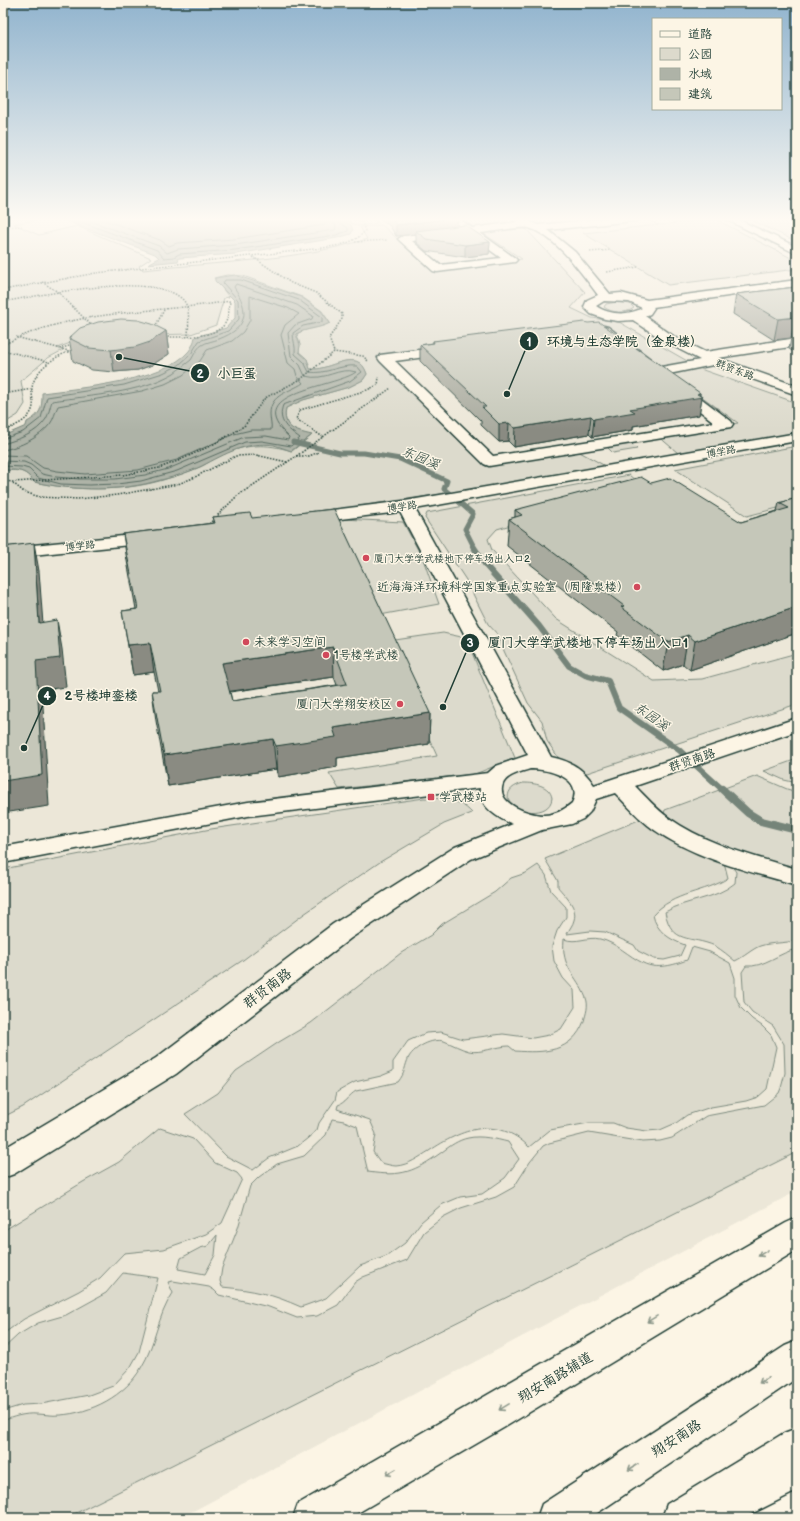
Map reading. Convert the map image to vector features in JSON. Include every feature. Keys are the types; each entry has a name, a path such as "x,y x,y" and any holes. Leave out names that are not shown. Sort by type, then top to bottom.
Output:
{"main road":[{"path":"599,289 607,298"},
{"path":"645,304 648,308 646,311 635,316 610,316 599,313 590,307 591,303 595,300 607,298 630,299 645,304 754,289"},
{"name":"群贤东路","path":"635,316 653,331 681,347 709,359 795,389"},
{"path":"604,330 658,372 726,424 489,461 385,358 604,330"},
{"path":"658,372 709,359 797,342"},
{"name":"博学路","path":"293,520 430,502 797,437"},
{"path":"635,438 663,461"},
{"path":"590,445 617,469"},
{"path":"405,506 544,762"},
{"name":"博学路","path":"3,553 202,533"},
{"name":"群贤南路","path":"586,795 797,724"},
{"path":"527,762 544,762 559,766 572,773 583,783 586,795 584,804 576,813 559,821 538,822 521,820 506,813 494,803 490,793 492,780 500,772 512,766 527,762"},
{"path":"3,855 248,809 440,784 492,780"},
{"path":"619,784 660,823 686,838 726,858 797,877"},
{"name":"群贤南路","path":"3,1165 166,1066 342,931 456,858 538,822"},
{"name":"翔安南路辅道","path":"312,1518 492,1414 797,1233"},
{"name":"翔安南路","path":"556,1518 797,1358"},
{"path":"681,1518 797,1446"},
{"path":"702,1518 797,1471"}],"path":[{"path":"53,289 96,329"},
{"path":"3,302 58,292 85,289"},
{"path":"158,289 174,293 184,299 188,308 188,337"},
{"path":"306,289 316,293 342,314 342,318 328,338 328,344 334,352"},
{"path":"3,345 16,337 55,324 84,318 188,308 230,301 229,316 221,328 188,337 157,337"},
{"path":"152,332 164,310"},
{"path":"16,337 70,351"},
{"path":"62,348 74,344"},
{"path":"3,431 16,425 32,412 34,406 32,389 34,380 49,362 76,349"},
{"path":"3,350 49,362"},
{"path":"3,481 13,482 121,475 169,465 238,430 245,425 265,398 302,379 334,352 350,352 363,356 369,362"},
{"path":"323,437 314,428 296,419 300,410 367,390 378,385 380,373"},
{"path":"202,533 215,515 244,490 323,437 363,406 406,379"},
{"path":"3,394 32,389"},
{"path":"296,456 310,456 319,452"},
{"path":"13,482 25,492 45,497 71,499 90,498 187,481 237,456 259,455 287,462"}],"shaded area":[{"name":"厦门大学翔安校区","path":"3,289 797,289 797,1191 180,1518 3,1518"}],"green space":[{"path":"3,289 223,289 229,297 224,298 216,325 191,334 152,335 73,342 57,348 63,350 48,358 21,381 25,404 18,415 3,424"},
{"path":"279,289 582,289 585,292 571,308 592,318 619,322 703,370 797,403 797,433 678,453 658,436 738,423 605,326 376,357 485,466 576,450 609,468 490,487 194,530 3,548 3,471 20,471 31,478 34,482 66,487 98,489 131,487 163,480 200,467 230,451 248,447 265,446 292,451 311,436 291,428 286,420 286,408 303,400 349,387 363,380 367,374 357,361 350,360 326,367 310,369 307,359 299,352 300,345 297,334 304,330 330,323 322,311 302,297"},
{"path":"617,302 630,304 634,308 619,312 611,311 604,307 606,304"},
{"path":"630,442 637,449 613,453 606,446"},
{"path":"797,446 797,503 747,516 675,469"},
{"path":"629,475 643,487 497,529 488,539 492,550 556,619 654,681 702,679 797,653 797,704 587,773 560,760 547,741 542,721 528,703 504,651 499,636 488,624 466,580 425,518 427,513"},
{"path":"342,519 403,522 423,559 439,604 380,615 395,640 443,633 466,638 515,758 475,774 339,789 329,773 437,756 371,608 253,535"},
{"path":"797,759 797,783 784,780 764,771"},
{"path":"757,776 797,792 797,869 717,849 663,818 665,810"},
{"path":"523,783 536,784 548,790 552,798 550,804 545,809 532,812 517,808 508,798 508,795 510,790"},
{"path":"424,798 455,801 472,813 444,824 380,862 304,914 243,960 23,1107 3,1117 3,869 211,829"},
{"path":"641,819 648,823 653,830 720,860 725,866 728,878 709,887 679,897 661,907 653,915 657,926 664,934 669,938 685,945 680,956 664,960 654,959 638,951 634,945 605,932 590,931 567,934 575,915 573,906 558,887 558,881 545,859"},
{"path":"729,862 797,886 797,940 760,946 735,961 715,946 683,937 672,930 665,912 682,904 719,893 735,883 736,872"},
{"path":"538,865 546,875 551,891 566,907 566,917 557,931 552,946 554,961 563,978 574,990 575,1007 561,1029 549,1035 533,1038 503,1034 463,1039 441,1032 426,1033 408,1041 393,1062 393,1071 381,1076 355,1082 337,1092 335,1100 319,1123 317,1130 298,1146 269,1158 253,1170 226,1156 185,1114 218,1093 236,1071 279,1042 311,1023 401,953 431,935 442,924 495,892 511,878 526,873"},
{"path":"591,938 600,939 612,943 643,963 654,966 671,965 687,960 692,947 710,952 730,963 735,978 735,995 741,1008 771,1035 776,1047 767,1089 758,1097 746,1101 711,1107 687,1115 676,1123 660,1130 647,1131 626,1128 613,1123 589,1123 550,1130 529,1147 517,1137 505,1131 492,1128 479,1129 467,1132 441,1143 405,1164 396,1166 381,1163 373,1152 376,1134 370,1120 337,1109 338,1105 343,1103 356,1091 398,1082 409,1057 415,1050 424,1044 439,1040 473,1052 509,1046 515,1051 536,1052 556,1049 564,1045 579,1032 584,1021 587,1004 582,990 567,964 564,939 573,941"},
{"path":"797,949 797,1152 66,1518 3,1518 3,1421 27,1414 72,1414 95,1407 117,1395 134,1378 146,1359 163,1311 173,1293 168,1282 173,1281 209,1287 219,1295 269,1307 297,1318 317,1316 338,1305 355,1282 363,1277 407,1260 424,1232 443,1217 461,1208 496,1197 514,1187 530,1162 543,1146 549,1143 589,1133 643,1142 660,1141 672,1138 706,1116 764,1105 779,1093 781,1088 785,1073 784,1044 773,1026 752,1012 744,1002 742,972 746,966 759,965 784,953"},
{"path":"332,1119 344,1121 357,1126 368,1172 390,1174 407,1171 432,1159 451,1145 473,1137 508,1142 519,1159 505,1178 482,1194 460,1197 441,1205 421,1222 405,1243 387,1256 360,1266 326,1298 301,1307 263,1293 222,1287 220,1281 222,1268 238,1228 250,1186 259,1177 277,1164 304,1156 326,1135"},
{"path":"160,1128 193,1139 215,1163 237,1173 242,1179 222,1223 206,1234 164,1249 124,1253 100,1278 79,1291 24,1319 3,1334 3,1231 83,1182 119,1162"},
{"path":"217,1235 215,1255 205,1274 178,1269 181,1258 200,1248 208,1246"},
{"path":"123,1273 158,1278 139,1352 130,1368 113,1386 89,1395 41,1404 23,1405 3,1411 3,1349 18,1335 38,1323 66,1315 106,1293"}],"water":[{"path":"223,289 277,289 301,297 321,311 330,323 296,334 300,345 299,352 307,359 310,369 317,369 350,360 357,361 363,366 367,374 363,380 349,387 303,400 286,408 286,420 291,428 312,435 291,451 274,445 264,444 245,447 182,474 130,487 98,489 50,485 34,482 24,472 3,470 3,436 26,426 27,422 38,414 42,403 42,393 120,381 161,370 177,361 189,351 195,337 226,328 235,318 235,301"}],"building":[{"path":"780,289 797,289 797,317 778,319 736,294"},
{"path":"121,319 138,320 152,324 166,331 150,342 135,347 111,350 89,348 69,338 80,328 98,322"},
{"path":"584,322 599,322 700,393 697,394 702,397 630,409 635,412 594,419 591,416 515,428 509,423 499,424 482,407 486,407 420,345 434,343 433,341"},
{"path":"641,477 651,483 670,478 741,522 789,508 779,503 797,498 797,607 695,641 688,635 668,642 621,607 624,606 509,519 522,515 515,510"},
{"name":"1号楼学武楼","path":"334,509 430,713 333,728 336,737 276,746 273,739 164,755 152,691 160,691 150,643 128,645 122,611 138,609 123,534 215,523 213,517 250,513 252,518","holes":["333,647 347,684 232,701 222,663"]},
{"path":"34,543 39,623 57,620 60,658 36,661 42,775 3,781 3,547"}],"waterway":[{"name":"东园溪","path":"293,442 340,453 364,453 400,459 447,481 444,489 473,514 465,529 474,547"},
{"name":"东园溪","path":"473,546 487,567 539,626 569,666 585,675 608,681 619,708 679,750 723,790"},
{"name":"东园溪","path":"722,789 748,813 761,821 797,830"}],"place":[{"name":"小巨蛋","path":"119,357"},
{"name":"环境与生态学院（金泉楼）","path":"507,394"},
{"name":"厦门大学学武楼地下停车场出入口2","path":"366,558"},
{"name":"近海海洋环境科学国家重点实验室（周隆泉楼）","path":"637,587"},
{"name":"未来学习空间","path":"246,642"},
{"name":"1号楼学武楼","path":"326,655"},
{"name":"厦门大学翔安校区","path":"400,704"},
{"name":"厦门大学学武楼地下停车场出入口1","path":"443,707"},
{"name":"2号楼坤銮楼","path":"24,748"},
{"name":"学武楼站","path":"431,797"}]}
